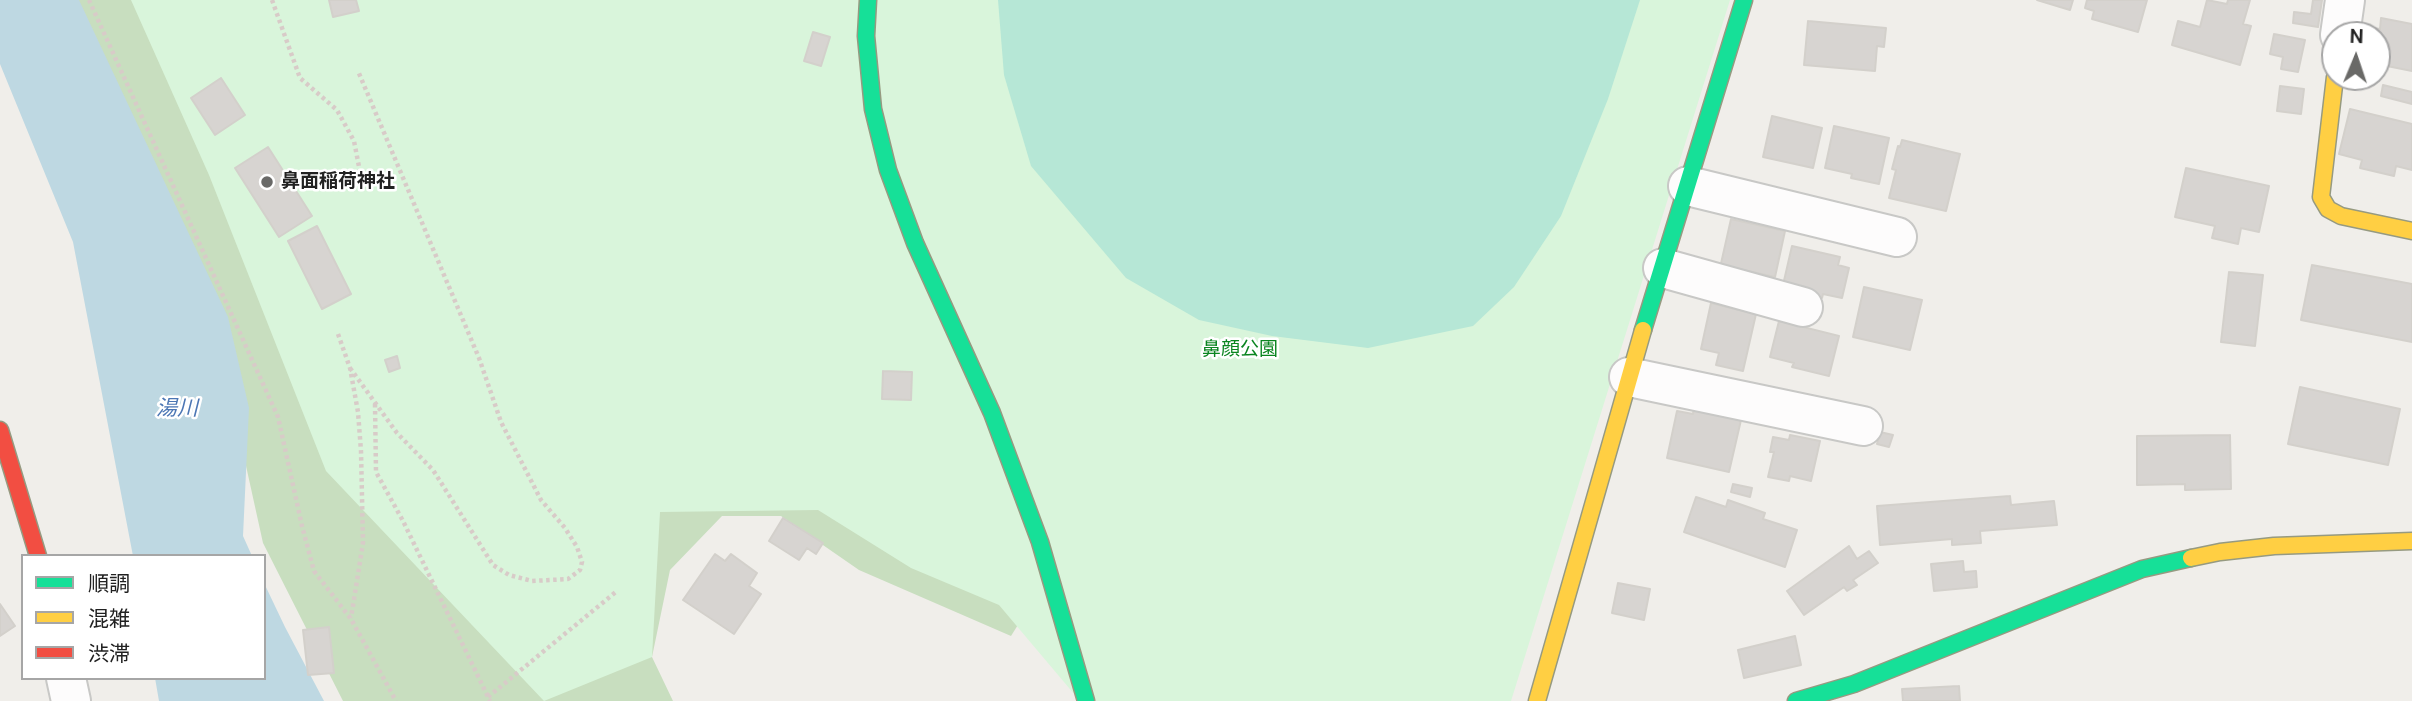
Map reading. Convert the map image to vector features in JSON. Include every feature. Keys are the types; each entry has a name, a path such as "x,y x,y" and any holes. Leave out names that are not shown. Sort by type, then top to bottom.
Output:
{"street":[{"path":"867,0 866,36 873,109 888,170 915,243 992,413 1040,542 1086,701"},
{"path":"1537,701 1629,377 1744,0"},
{"path":"2342,21 2345,0"},
{"path":"2333,91 2321,197 2328,209 2342,216 2412,231"},
{"path":"1688,186 1897,237"},
{"path":"1664,268 1803,307"},
{"path":"1629,377 1863,426"},
{"path":"0,430 37,554"},
{"path":"1796,701 1854,684 2142,569 2220,552 2274,546 2412,541"},
{"path":"66,680 71,701"}],"path":[{"path":"89,0 278,417 314,571 351,619 396,701"},
{"path":"272,0 300,78 337,110 354,141 362,182"},
{"path":"350,368 397,433 433,470 493,565 509,575 531,581 568,579 580,569 582,562 577,547 541,500 500,422 480,358 358,71"},
{"path":"338,334 350,368 358,412 361,451 363,543 351,619"},
{"path":"375,404 376,472 403,521 489,699 617,591"}],"green space":[{"path":"66,0 645,0 1031,604 1011,636 859,570 781,516 722,516 670,570 652,657 673,701 343,701 263,543 213,316"},
{"name":"鼻顔公園","path":"131,0 1730,0 1511,701 1080,701 999,605 911,568 818,510 660,512 652,657 544,701 326,471 209,175"},
{"path":"998,0 1640,0 1608,99 1561,216 1514,287 1473,326 1368,348 1272,336 1199,320 1126,278 1031,166 1004,75"}],"water":[{"name":"湯川","path":"0,0 79,0 228,317 249,408 243,536 251,554 133,554 73,242 0,64"},
{"path":"266,587 324,701 159,701 155,680 266,680"}],"building":[{"path":"329,0 356,0 359,11 333,17"},
{"path":"2037,0 2073,0 2070,10"},
{"path":"2087,0 2147,0 2138,32 2092,19 2094,11 2085,8"},
{"path":"2207,0 2227,4 2228,0 2250,0 2243,24 2251,26 2240,65 2172,45 2178,21 2200,27"},
{"path":"2313,0 2322,0 2318,27 2293,23 2294,12 2311,14"},
{"path":"2381,18 2412,24 2412,71 2391,67 2391,21 2381,21"},
{"path":"1808,21 1886,28 1884,47 1877,46 1875,71 1804,65"},
{"path":"813,32 830,37 821,66 804,61"},
{"path":"2274,34 2305,40 2298,72 2281,69 2283,57 2270,54"},
{"path":"221,78 245,115 215,135 191,98"},
{"path":"2280,86 2304,89 2301,114 2277,111"},
{"path":"2391,87 2412,92 2412,104 2381,96 2382,91 2391,91"},
{"path":"2350,109 2412,124 2412,170 2396,166 2394,176 2360,168 2362,160 2339,154"},
{"path":"1772,116 1822,128 1813,168 1763,157"},
{"path":"1834,126 1889,138 1879,184 1851,178 1852,174 1825,168"},
{"path":"1902,140 1960,154 1946,211 1889,198 1896,170 1892,169"},
{"name":"鼻面稲荷神社","path":"268,147 312,216 279,237 235,168"},
{"path":"2186,168 2269,186 2259,232 2241,228 2238,244 2212,238 2215,226 2175,217"},
{"path":"1731,219 1785,231 1775,277 1720,268"},
{"name":"鼻面稲荷神社","path":"317,226 351,294 322,309 288,241"},
{"path":"1792,246 1840,257 1838,265 1849,268 1842,298 1823,294 1822,298 1800,293 1783,285"},
{"path":"2312,265 2412,284 2412,342 2301,320"},
{"path":"2229,272 2263,275 2255,346 2221,342"},
{"path":"1864,287 1922,300 1910,350 1853,337"},
{"path":"1711,303 1756,314 1743,371 1716,365 1719,353 1701,349"},
{"path":"1779,321 1839,336 1829,376 1792,367 1794,363 1770,357"},
{"path":"397,356 400,368 389,372 385,360"},
{"path":"883,371 912,372 911,400 882,399"},
{"path":"2300,387 2400,409 2388,465 2288,444"},
{"path":"1694,409 1741,420 1729,472 1667,458 1677,411 1693,414"},
{"path":"1880,432 1893,435 1889,447 1877,444"},
{"path":"1790,435 1820,441 1811,481 1790,476 1789,481 1768,477 1774,452 1770,452 1773,437 1789,440"},
{"path":"2230,435 2231,489 2185,490 2185,484 2137,485 2137,436"},
{"path":"1733,484 1752,488 1750,497 1731,492"},
{"path":"2010,496 2011,505 2054,501 2057,525 1980,531 1981,543 1952,545 1952,539 1880,545 1877,506"},
{"path":"1696,497 1726,507 1728,500 1765,513 1763,519 1797,530 1785,567 1684,532"},
{"path":"783,518 823,543 816,554 807,548 799,560 769,541"},
{"path":"1849,546 1857,559 1869,551 1878,563 1853,580 1857,585 1847,591 1844,587 1804,615 1787,591"},
{"path":"715,554 725,561 731,554 757,573 749,586 761,594 734,634 683,600"},
{"path":"1963,561 1964,572 1976,571 1977,587 1934,591 1931,564"},
{"path":"1618,583 1650,589 1644,620 1612,613"},
{"path":"0,604 15,626 0,636"},
{"path":"329,627 334,673 308,675 303,630"},
{"path":"1795,636 1801,665 1744,678 1738,650"},
{"path":"1959,686 1960,701 1903,701 1902,689"}],"traffic: fast":[{"path":"868,0 866,36 873,109 888,170 915,243 992,413 1040,542 1086,701"},
{"path":"1643,330 1744,0"},
{"path":"1796,701 1854,684 2142,569 2191,558"}],"traffic: slow":[{"path":"2333,91 2321,197 2328,209 2341,216 2412,231"},
{"path":"1537,701 1643,330"},
{"path":"2191,558 2274,546 2412,541"}],"traffic: jam":[{"path":"0,430 37,554"}],"place":[{"name":"鼻面稲荷神社","path":"267,182"}]}
